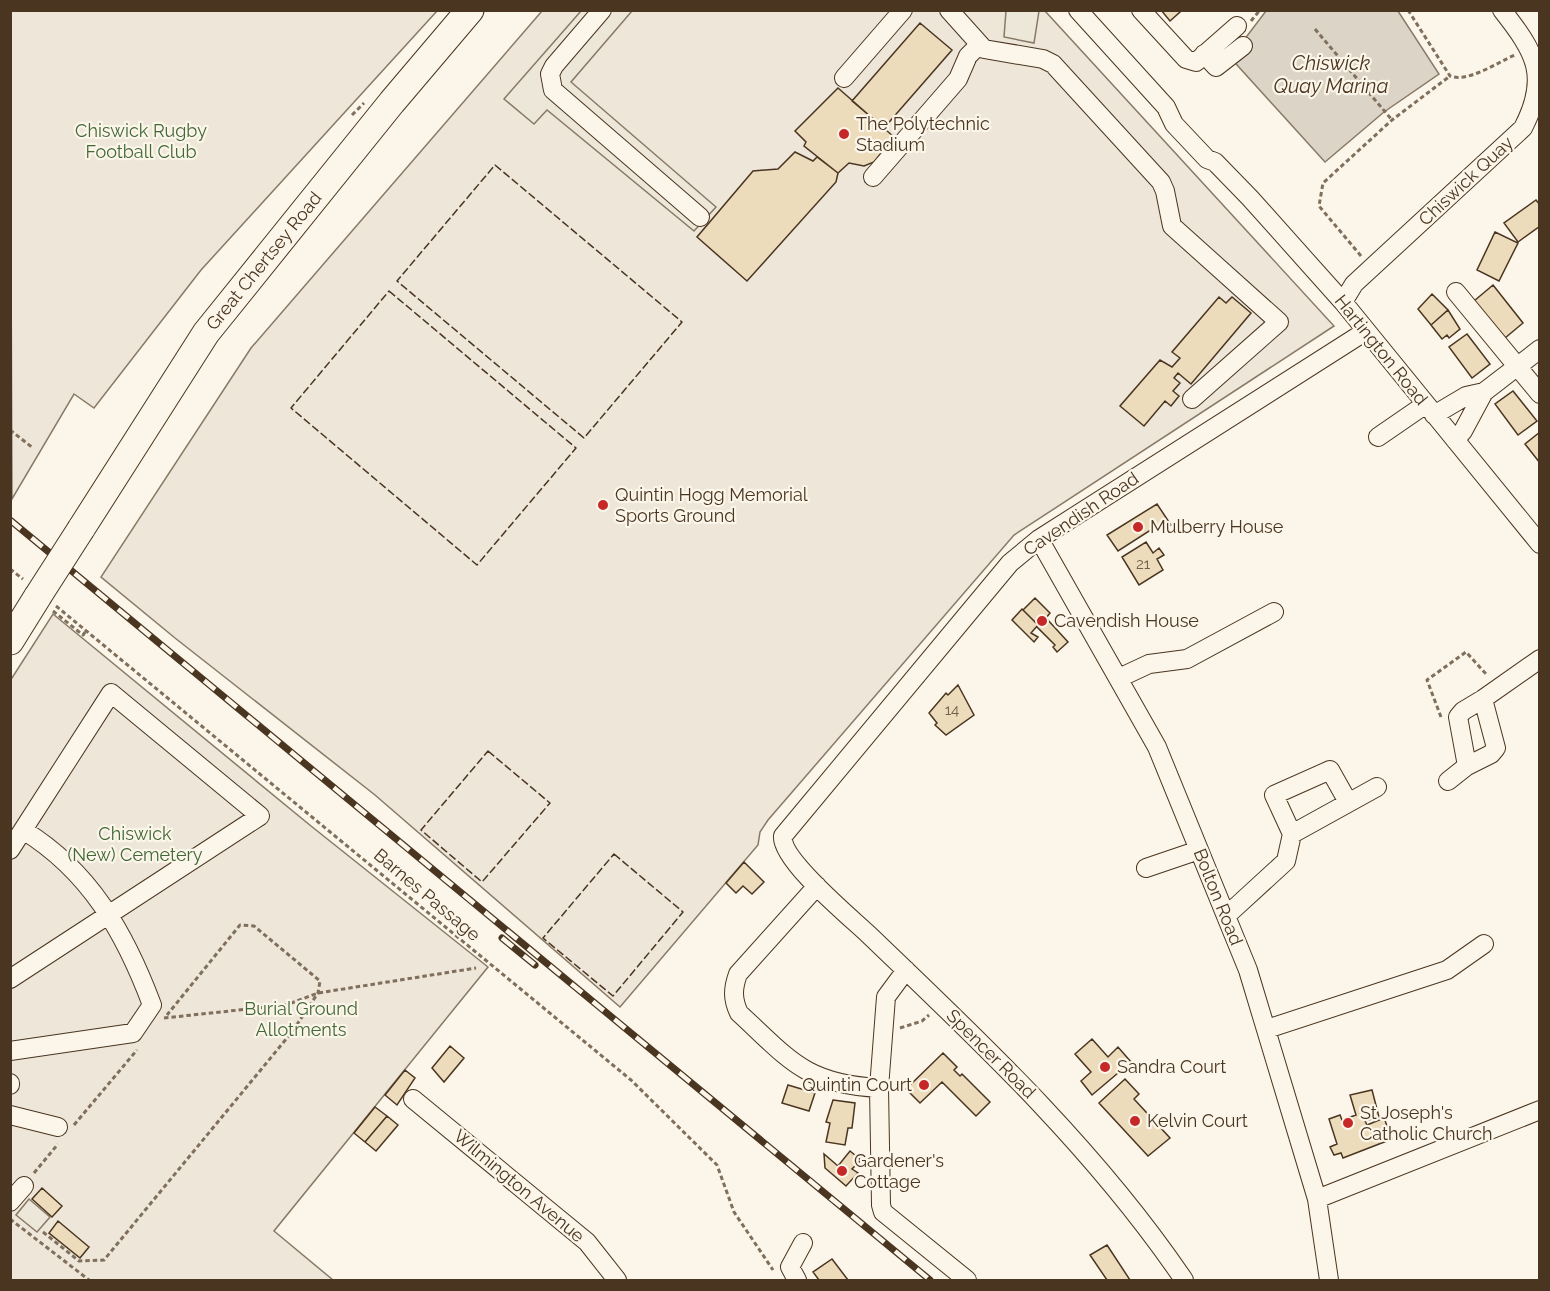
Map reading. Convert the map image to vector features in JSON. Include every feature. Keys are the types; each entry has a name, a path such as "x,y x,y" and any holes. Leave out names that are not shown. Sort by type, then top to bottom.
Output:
{"highway":[{"name":"Great Chertsey Road","path":"41,599 81,529 206,333 392,102 470,10"},
{"path":"10,640 41,599"}],"street":[{"path":"602,10 554,66 550,74 553,90 700,217"},
{"path":"844,78 903,10"},
{"path":"1141,10 1186,59 1196,62 1237,26"},
{"name":"Chiswick Quay","path":"1342,302 1353,284 1523,128 1535,106 1538,76 1533,52 1502,10"},
{"path":"948,11 979,45 989,51 1043,58 1053,64 1164,186 1172,226 1279,322 1192,399"},
{"name":"Hartington Road","path":"1086,13 1166,107 1174,124 1207,159 1215,162 1250,198 1342,302 1539,541"},
{"path":"873,177 958,80 968,56 979,45"},
{"path":"1204,54 1216,67 1243,46"},
{"path":"1456,292 1539,394"},
{"name":"Cavendish Road","path":"783,842 786,830 1010,563 1039,539 1366,332"},
{"path":"1455,440 1463,431 1484,392 1515,365 1539,349"},
{"path":"1378,437 1430,410 1466,396 1484,392"},
{"name":"Bolton Road","path":"1039,539 1157,747 1248,970 1317,1199 1329,1281"},
{"path":"1119,678 1149,664 1187,659 1274,612"},
{"path":"1467,766 1458,717 1463,711 1539,659"},
{"path":"10,850 111,693 260,816 10,980"},
{"path":"1448,782 1467,766 1491,754 1496,748 1483,699"},
{"path":"1226,916 1286,861 1292,834 1274,795 1330,770 1348,802"},
{"path":"1292,834 1377,786"},
{"path":"10,1051 133,1033 152,1005 136,963 110,916 81,876 50,846 23,830"},
{"name":"Spencer Road","path":"783,842 818,886 940,1003 1062,1126 1130,1206 1184,1281"},
{"path":"1146,868 1173,866 1199,850"},
{"path":"818,886 738,974 733,992 735,1004 739,1013 807,1072 846,1087 879,1088"},
{"path":"1267,1029 1448,970 1484,944"},
{"path":"906,970 886,997 879,1088 879,1198 883,1212 967,1281"},
{"name":"Wilmington Avenue","path":"413,1099 587,1242 617,1281"},
{"path":"1317,1199 1539,1110"},
{"path":"10,1115 62,1134"},
{"path":"10,1202 24,1186"},
{"path":"797,1281 790,1267 803,1243"}],"path":[{"path":"1408,10 1450,76 1458,79 1520,53 1523,37"},
{"path":"1314,29 1392,120"},
{"path":"1371,268 1319,206 1323,183 1392,120 1450,76"},
{"path":"10,430 33,447"},
{"name":"Barnes Passage","path":"10,569 41,599 86,631 631,1080 717,1165 734,1212 774,1271"},
{"path":"41,599 82,635 86,631"},
{"path":"43,1232 79,1261 104,1260 292,1032 318,993 320,981 254,926 240,925 157,1027"},
{"path":"164,1018 286,1005 318,993 476,968"},
{"path":"884,1028 898,1028 922,1021 940,1003"},
{"path":"24,1186 62,1134 142,1045"},
{"path":"10,1220 89,1281"}],"green space":[{"name":"Chiswick Rugby Football Club","path":"10,11 437,11 201,270 94,408 74,394 12,499"},
{"name":"Quintin Hogg Memorial Sports Ground","path":"542,11 1045,11 1334,326 1014,535 768,820 760,832 758,845 620,1007 375,795 101,577 251,348"},
{"path":"53,614 311,826 488,967 274,1231 333,1280 11,1280 10,681"}],"shaded area":[{"path":"581,11 632,11 571,82 716,207 694,231 547,110 534,124 504,99"},
{"path":"1006,11 1039,11 1034,43 1004,37"},
{"path":"29,1199 50,1217 37,1232 16,1215"}],"water":[{"name":"Chiswick Quay Marina","path":"1266,11 1398,11 1439,74 1384,112 1325,162 1228,55 1244,40"}],"building":[{"path":"1161,10 1179,10 1180,12 1170,21"},
{"path":"920,23 952,50 884,128 852,101"},
{"name":"The Polytechnic Stadium","path":"838,88 894,137 874,162 864,166 849,163 838,173 804,146 806,142 795,131"},
{"path":"795,152 813,161 817,157 838,173 836,182 747,281 697,237 753,171 778,169"},
{"path":"1536,200 1540,205 1540,226 1518,242 1504,223"},
{"path":"1495,232 1518,243 1499,281 1477,270"},
{"path":"1493,285 1523,323 1505,338 1474,301"},
{"path":"1432,294 1448,310 1431,325 1418,309"},
{"path":"1219,297 1226,303 1232,297 1251,313 1191,384 1178,373 1174,378 1180,383 1173,391 1179,396 1171,406 1165,401 1144,426 1120,406 1160,360 1172,367 1180,358 1172,352"},
{"path":"1448,310 1460,329 1449,338 1447,335 1442,339 1431,325"},
{"path":"1467,334 1490,364 1472,378 1449,347"},
{"path":"1513,391 1537,421 1518,435 1495,404"},
{"path":"1540,432 1540,463 1525,444"},
{"name":"Mulberry House","path":"1157,504 1171,525 1164,529 1160,524 1118,551 1107,535"},
{"path":"1146,542 1153,553 1159,548 1164,555 1157,559 1163,570 1139,585 1122,557"},
{"name":"Cavendish House","path":"1035,598 1050,613 1046,618 1068,642 1057,652 1053,647 1055,645 1023,610"},
{"path":"1022,609 1038,625 1031,633 1038,637 1034,642 1012,620"},
{"path":"958,685 974,715 946,735 935,725 937,723 929,713 946,693 948,695"},
{"path":"744,862 764,882 752,894 743,886 736,893 726,883"},
{"name":"Sandra Court","path":"1092,1039 1108,1057 1118,1047 1131,1062 1092,1095 1081,1081 1091,1072 1075,1054"},
{"path":"450,1046 464,1058 444,1082 432,1068"},
{"name":"Quintin Court","path":"943,1053 957,1067 954,1070 960,1076 962,1074 990,1102 976,1116 942,1082 920,1103 906,1089"},
{"path":"405,1070 415,1078 397,1105 385,1095"},
{"name":"Kelvin Court","path":"1125,1079 1139,1094 1134,1099 1170,1138 1148,1156 1099,1103"},
{"path":"788,1085 815,1093 809,1111 782,1103"},
{"name":"St Joseph's Catholic Church","path":"1372,1090 1379,1117 1365,1121 1367,1125 1384,1118 1392,1139 1343,1158 1341,1153 1334,1155 1330,1147 1337,1144 1329,1119 1340,1115 1342,1120 1356,1115 1350,1095"},
{"path":"833,1100 855,1103 852,1128 848,1128 845,1145 826,1142 830,1123 826,1122"},
{"path":"375,1107 387,1116 365,1142 354,1133"},
{"path":"387,1116 398,1125 376,1151 365,1142"},
{"name":"Gardener's Cottage","path":"850,1151 861,1160 852,1169 858,1173 846,1186 825,1168 824,1154 838,1166"},
{"path":"42,1188 62,1206 52,1217 32,1199"},
{"path":"58,1221 89,1247 80,1258 49,1233"},
{"path":"1107,1245 1130,1280 1107,1280 1090,1255"},
{"path":"832,1259 848,1280 819,1280 813,1272"}],"railway":[{"path":"10,520 930,1280"},
{"path":"502,938 535,965"}],"fence":[{"path":"495,165 682,322 584,438 397,281 495,165"},
{"path":"389,291 576,448 477,565 291,408 389,291"},
{"path":"488,751 550,803 482,882 421,830 488,751"},
{"path":"614,854 683,912 613,996 543,938 614,854"}],"place":[{"name":"The Polytechnic Stadium","path":"844,134"},
{"name":"Quintin Hogg Memorial Sports Ground","path":"603,505"},
{"name":"Mulberry House","path":"1138,527"},
{"name":"Cavendish House","path":"1042,621"},
{"name":"Sandra Court","path":"1105,1067"},
{"name":"Quintin Court","path":"924,1085"},
{"name":"Kelvin Court","path":"1135,1121"},
{"name":"St Joseph's Catholic Church","path":"1348,1123"},
{"name":"Gardener's Cottage","path":"842,1171"}],"park label":[{"name":"Chiswick (New) Cemetery","path":"135,844"},
{"name":"Burial Ground Allotments","path":"301,1019"}]}
